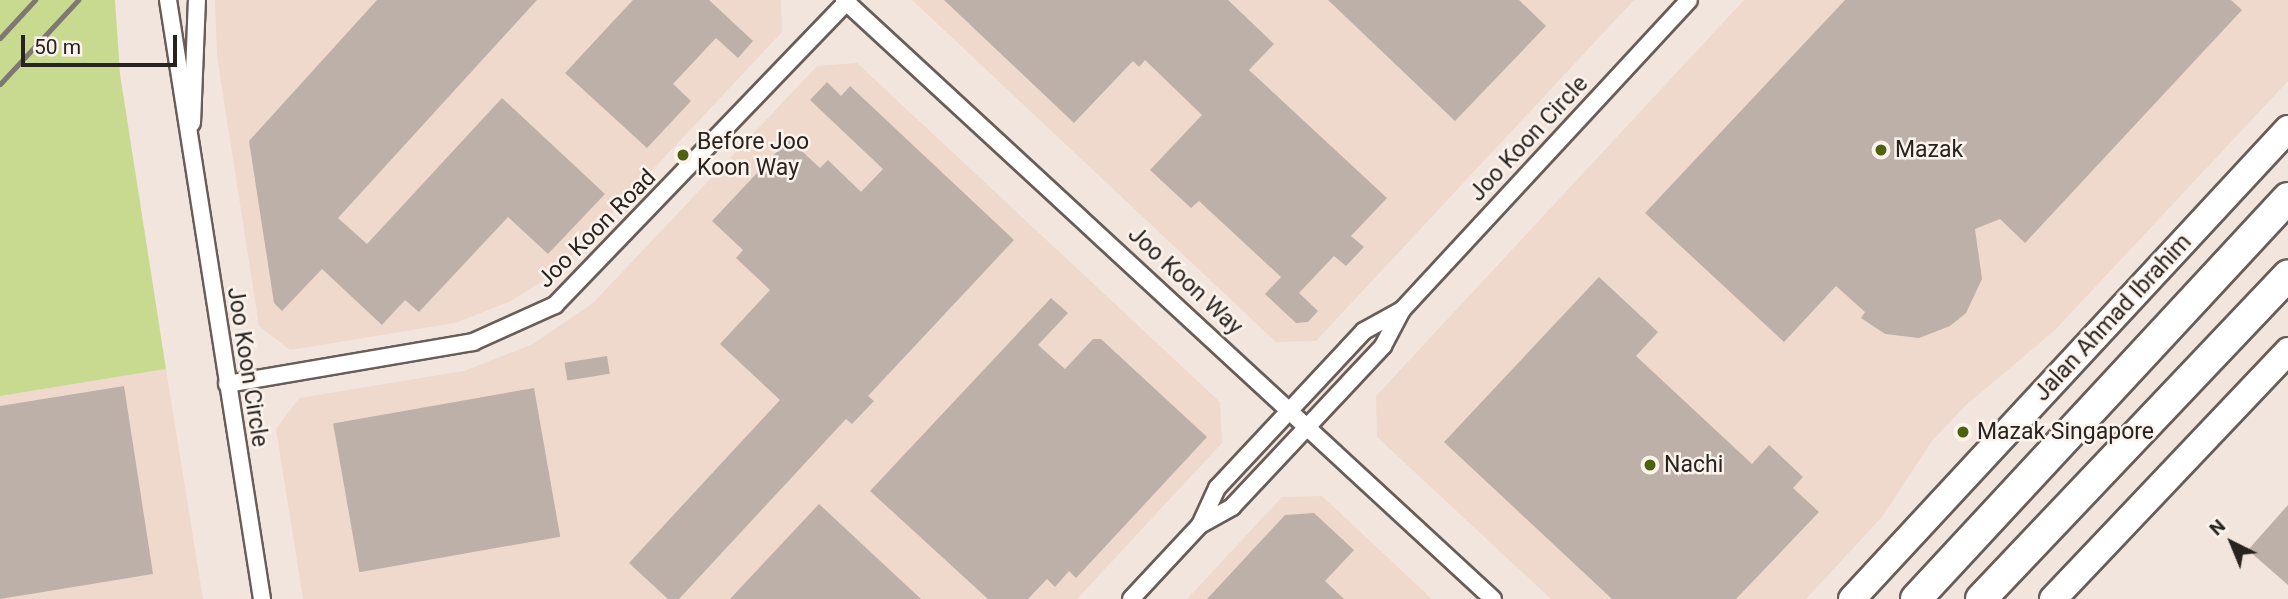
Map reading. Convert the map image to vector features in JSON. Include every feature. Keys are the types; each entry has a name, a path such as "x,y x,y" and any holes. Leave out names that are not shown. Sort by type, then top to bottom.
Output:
{"highway":[{"path":"1916,599 2288,198"},
{"path":"1981,599 2288,275"}],"main road":[{"name":"Jalan Ahmad Ibrahim","path":"1852,599 2288,129"},
{"path":"2053,599 2288,351"}],"street":[{"name":"Joo Koon Circle","path":"168,0 262,599"},
{"name":"Joo Koon Circle","path":"191,142 197,0"},
{"name":"Joo Koon Circle","path":"1131,599 1200,525 1232,507 1383,346 1402,310 1689,0"},
{"name":"Joo Koon Road","path":"227,384 473,342 555,305 846,1"},
{"name":"Joo Koon Way","path":"846,1 1493,599"},
{"name":"Joo Koon Circle","path":"1200,525 1217,488 1364,331 1402,310"}],"shaded area":[{"path":"215,0 781,0 782,32 568,260 539,283 511,301 455,323 290,350 259,326 217,56"},
{"path":"912,0 1634,0 1316,341 1276,342"},
{"path":"1744,0 2288,0 2288,81 2055,330 1965,406 1932,441 1881,518 1806,599 1551,599 1377,437 1376,396"},
{"path":"857,63 1220,402 1222,443 1077,599 303,599 276,429 299,398 464,371 533,344 593,303 817,66"},
{"path":"166,369 203,599 0,599 0,396"},
{"path":"1322,496 1432,599 1187,599 1282,497"}],"green space":[{"path":"0,0 115,0 120,74 166,369 0,396"}],"building":[{"path":"377,0 537,0 338,218 367,244 502,98 605,194 548,254 508,217 419,312 405,300 382,325 322,269 282,311 274,303 249,141"},
{"path":"633,0 709,0 753,41 738,58 716,38 673,84 691,101 647,148 565,73"},
{"path":"944,0 1228,0 1274,44 1249,70 1387,198 1351,236 1364,247 1346,266 1334,256 1299,293 1318,311 1308,322 1296,323 1265,294 1281,277 1199,201 1191,208 1150,170 1202,115 1145,60 1139,67 1133,61 1074,123"},
{"path":"1328,0 1519,0 1546,26 1455,121"},
{"path":"1845,0 2231,0 2242,10 2025,243 2000,219 1975,229 1982,279 1966,313 1950,326 1919,338 1885,334 1861,318 1865,312 1836,286 1784,342 1645,213"},
{"path":"827,82 841,96 850,86 1014,240 868,396 874,401 852,424 846,419 679,599 668,599 629,563 780,400 720,344 770,290 736,258 743,250 712,221 789,139 820,168 828,160 861,192 883,169 810,100"},
{"path":"1599,277 1658,332 1636,356 1752,464 1769,445 1803,477 1793,488 1819,512 1736,599 1612,599 1444,442"},
{"path":"1051,298 1068,313 1038,345 1065,369 1093,339 1101,339 1207,437 1076,578 1069,571 1055,587 1047,579 1028,599 988,599 870,491"},
{"path":"607,356 610,374 567,381 565,363"},
{"path":"124,386 153,574 0,599 0,406"},
{"path":"534,388 560,537 359,572 333,423"},
{"path":"819,504 921,599 730,599"},
{"path":"2288,505 2288,585 2248,550"},
{"path":"1314,513 1354,550 1325,581 1344,599 1207,599 1285,515"}],"railway":[{"path":"0,38 35,0"},
{"path":"0,84 78,0"}],"place":[{"name":"Mazak","path":"1881,150"},
{"name":"Before Joo Koon Way","path":"683,155"},
{"name":"Mazak Singapore","path":"1963,432"},
{"name":"Nachi","path":"1650,465"}]}
